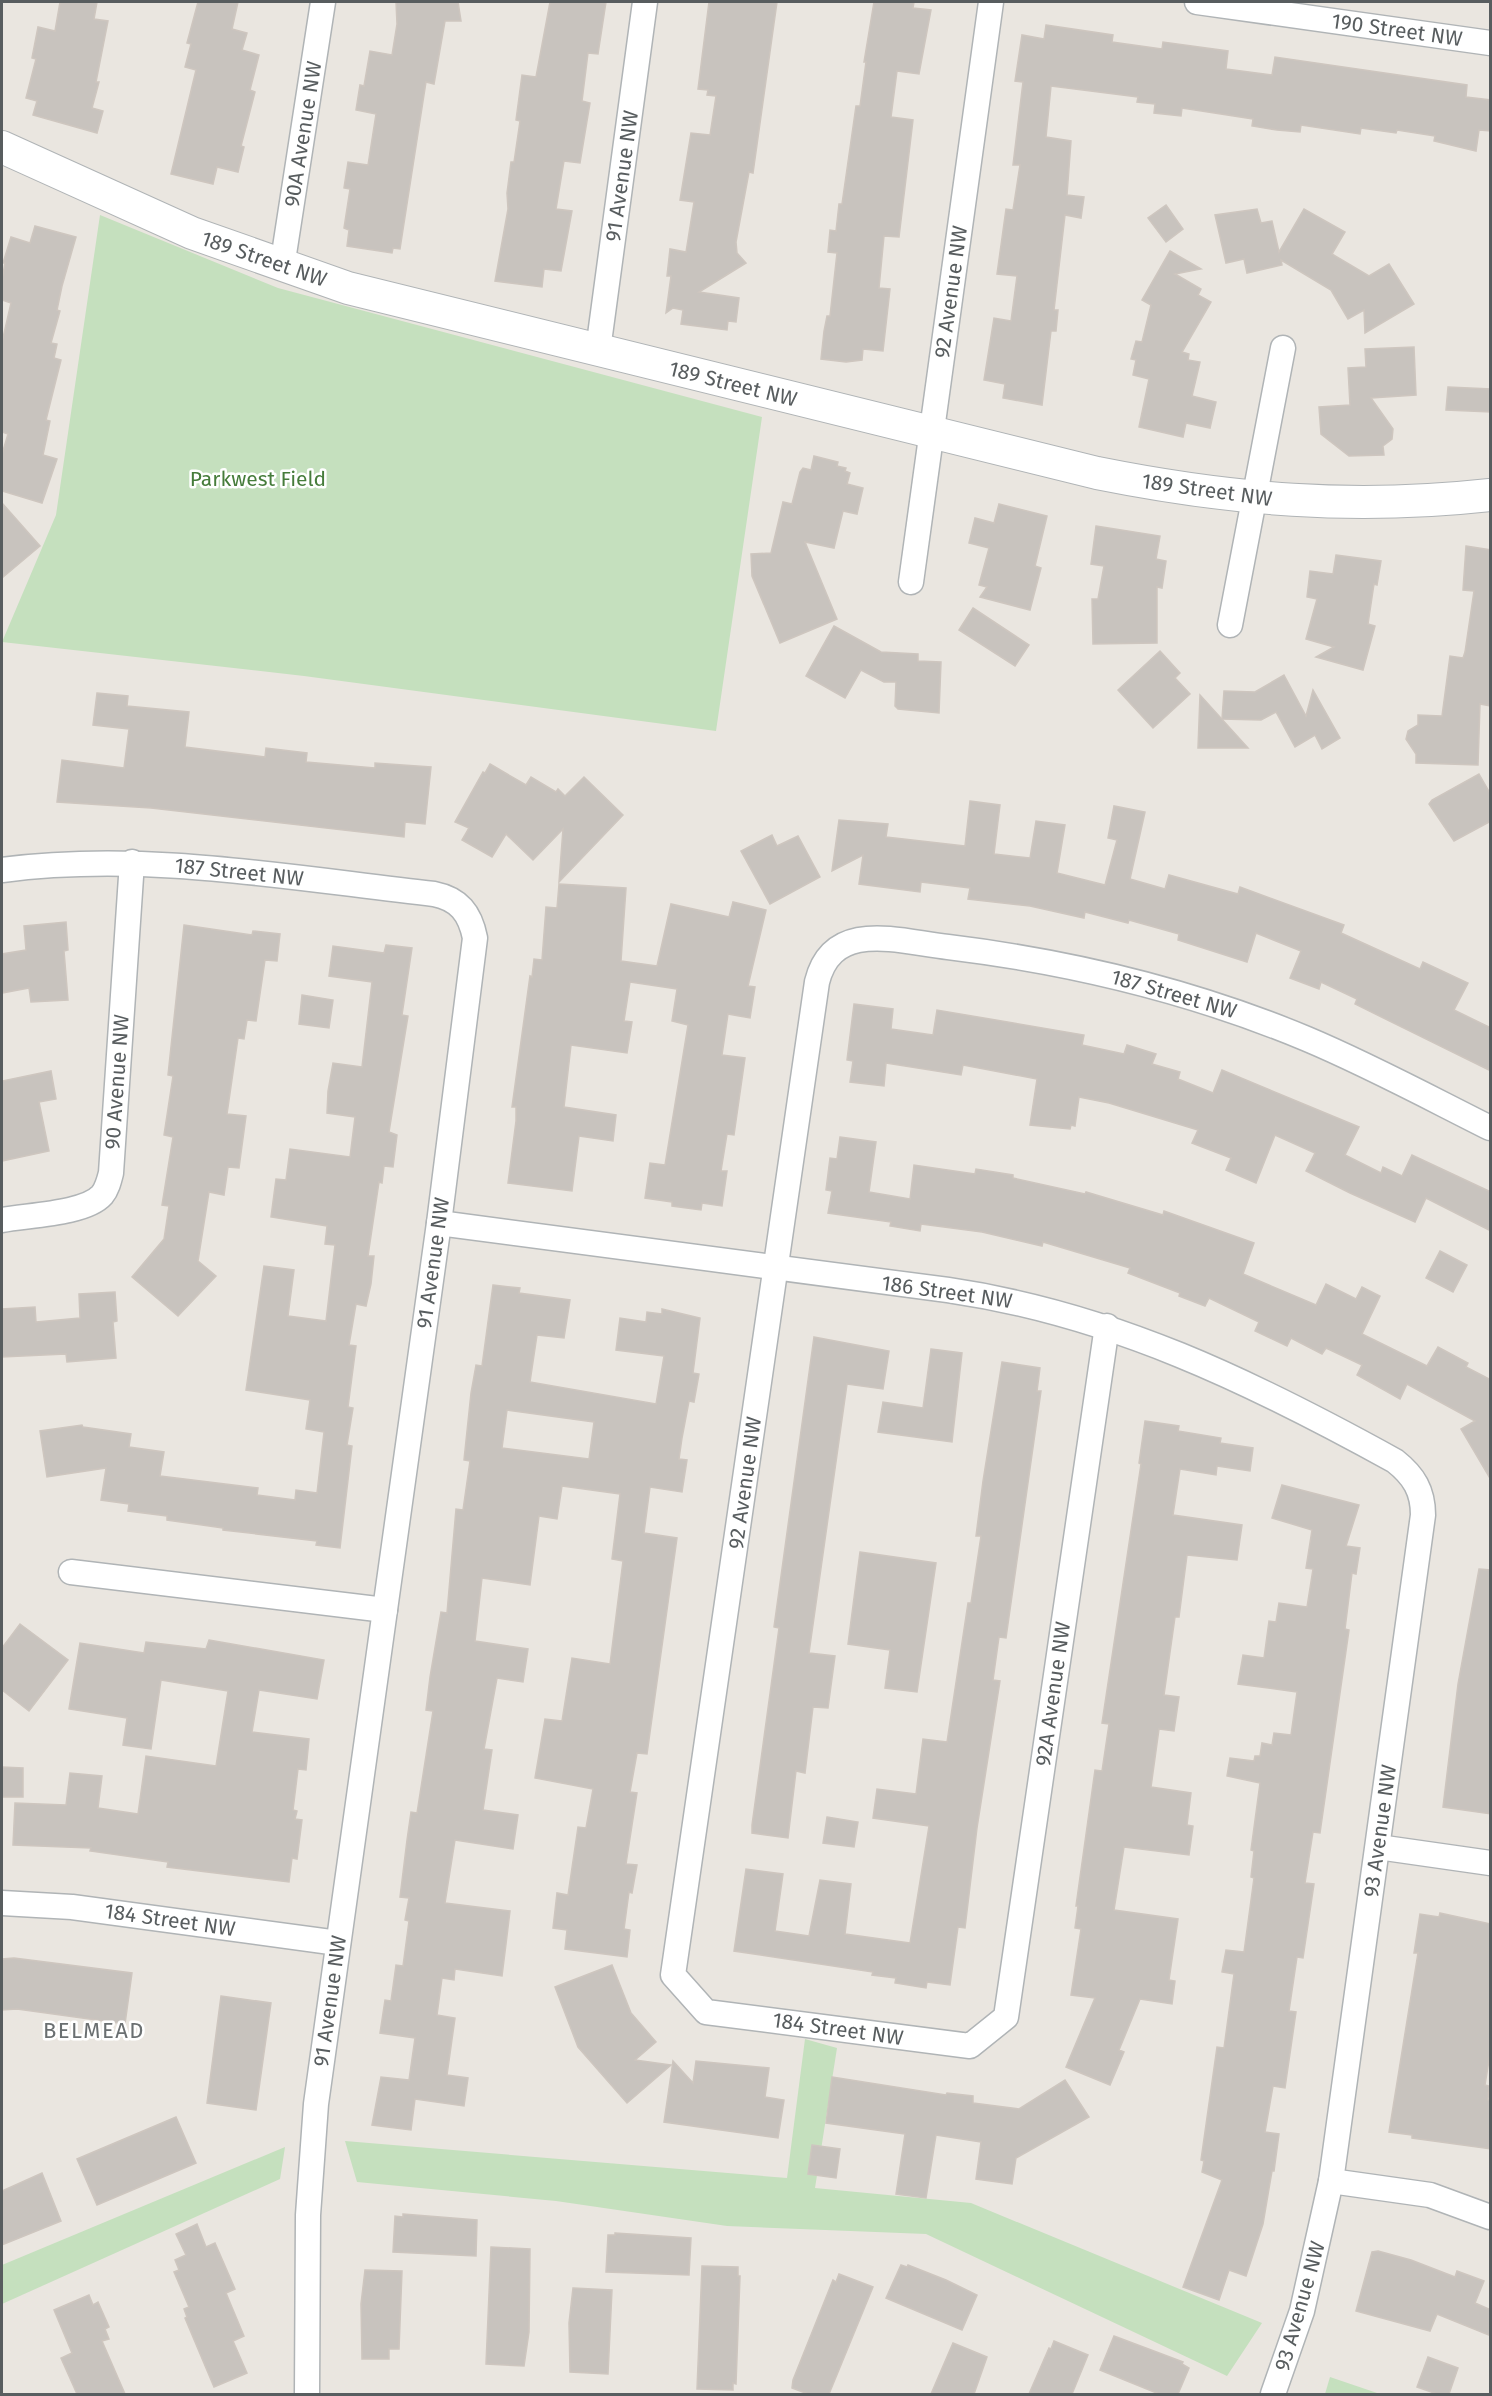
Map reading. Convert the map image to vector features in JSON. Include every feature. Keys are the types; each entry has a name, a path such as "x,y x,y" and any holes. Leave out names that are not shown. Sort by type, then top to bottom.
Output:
{"street":[{"name":"90A Avenue NW","path":"282,267 323,2"},
{"name":"91 Avenue NW","path":"598,350 645,2"},
{"name":"92 Avenue NW","path":"911,582 991,2"},
{"name":"190 Street NW","path":"1197,2 1324,11 1491,43"},
{"name":"189 Street NW","path":"2,147 192,233 282,267 348,288 1097,473 1175,489 1253,499 1338,503 1491,495"},
{"path":"1230,625 1283,348"},
{"name":"187 Street NW","path":"2,870 71,863 132,862 184,866 434,894 454,900 469,916"},
{"name":"90 Avenue NW","path":"2,1220 83,1206 101,1196 108,1185 111,1173 132,862"},
{"name":"91 Avenue NW","path":"307,2394 306,2307 310,2162 338,1943 476,951 476,938 469,916"},
{"name":"187 Street NW","path":"837,948 858,938 872,938 1008,955 1106,974 1161,989 1246,1016 1308,1040 1491,1128"},
{"name":"92 Avenue NW","path":"706,2012 673,1975 817,982 820,967 837,948"},
{"name":"186 Street NW","path":"439,1223 998,1298 1107,1326 1212,1368 1383,1454 1407,1470 1416,1482"},
{"name":"92A Avenue NW","path":"970,2046 1006,2017 1107,1326"},
{"name":"93 Avenue NW","path":"1273,2394 1302,2311 1331,2181 1423,1515 1423,1503 1416,1482"},
{"path":"70,1572 385,1610"},
{"path":"1378,1847 1491,1863"},
{"name":"184 Street NW","path":"2,1903 72,1907 338,1943"},
{"name":"184 Street NW","path":"706,2012 970,2046"},
{"path":"1331,2181 1430,2195 1491,2217"}],"green space":[{"name":"Parkwest Field","path":"100,215 278,288 762,417 716,731 304,676 2,642 56,515"},
{"path":"805,2039 837,2048 815,2188 971,2203 1262,2323 1227,2376 926,2234 727,2226 556,2201 357,2182 345,2141 787,2178"},
{"path":"285,2147 280,2179 2,2304 2,2265"},
{"path":"1330,2377 1380,2394 1325,2394"}],"building":[{"path":"60,2 97,2 94,19 108,21 96,82 99,82 92,108 103,111 97,133 33,115 37,101 26,98 36,59 32,58 38,27 55,31"},
{"path":"198,2 238,2 232,29 247,33 242,50 259,55 250,90 255,92 241,146 244,147 238,172 217,167 213,184 171,174 196,70 185,67 191,44 187,43"},
{"path":"396,2 458,2 461,21 445,21 434,84 426,82 400,249 393,248 392,253 347,246 349,230 344,228 350,189 344,188 348,162 368,165 376,114 356,110 360,85 364,86 370,51 392,55 397,24"},
{"path":"550,2 606,2 598,54 588,53 582,101 590,103 580,163 564,161 556,209 572,211 561,271 544,269 542,287 495,281 508,209 507,193 511,162 514,162 520,121 516,120 522,75 536,77"},
{"path":"709,2 777,2 753,173 749,172 736,242 737,253 746,263 699,292 739,298 736,322 728,321 727,330 681,324 683,310 673,308 666,313 671,276 667,276 670,249 686,252 694,202 680,200 691,133 710,135 716,96 707,95 708,90 698,89"},
{"path":"874,2 914,2 913,8 931,10 919,74 897,71 891,117 913,120 899,237 884,236 879,288 890,289 883,351 863,349 862,360 846,362 821,359 827,316 830,316 837,253 828,252 830,230 836,231 839,204 842,204 856,106 860,106 866,62 864,62"},
{"path":"1046,25 1113,35 1112,42 1162,49 1163,42 1228,51 1226,69 1272,75 1275,57 1467,85 1466,97 1491,100 1491,131 1479,130 1476,151 1434,141 1435,136 1397,130 1396,133 1361,128 1360,134 1301,125 1300,132 1252,126 1253,119 1182,108 1181,116 1154,113 1155,104 1137,102 1138,97 1051,86 1046,137 1071,141 1067,195 1084,197 1081,218 1065,215 1054,310 1058,310 1056,331 1051,331 1042,405 1003,398 1005,384 984,380 994,318 1011,321 1017,276 997,274 1006,209 1013,210 1020,165 1013,165 1023,82 1015,81 1022,35 1044,39"},
{"path":"1166,205 1183,229 1166,242 1148,218"},
{"path":"1257,209 1261,223 1272,221 1279,252 1304,209 1345,232 1332,254 1369,276 1389,264 1414,304 1365,333 1364,310 1348,319 1331,290 1281,260 1282,265 1247,273 1244,259 1226,263 1215,215"},
{"path":"35,226 76,237 62,286 57,310 60,311 51,343 57,344 54,358 61,360 46,420 50,421 43,455 57,459 42,503 2,491 2,454 8,434 2,432 2,342 11,303 2,300 5,263 3,263 11,237 30,243"},
{"path":"1170,251 1201,269 1175,274 1201,289 1198,295 1211,302 1182,352 1189,354 1188,360 1200,362 1192,396 1216,402 1210,428 1186,423 1183,437 1139,427 1149,379 1133,375 1136,360 1131,359 1136,341 1142,342 1151,305 1142,300"},
{"path":"1414,347 1416,395 1371,398 1393,429 1392,439 1383,446 1384,455 1349,456 1321,434 1319,407 1350,405 1348,368 1366,367 1365,349"},
{"path":"1448,387 1491,389 1491,412 1446,410"},
{"path":"814,456 838,462 837,466 846,468 845,471 850,473 847,484 863,488 857,514 843,511 834,548 805,542 837,619 780,643 752,576 751,554 771,553 783,502 792,504 800,472 803,468 811,470"},
{"path":"2,503 40,546 2,578"},
{"path":"999,504 1047,516 1035,566 1041,568 1030,610 980,597 987,587 979,585 989,548 969,543 975,518 994,523"},
{"path":"1096,526 1160,536 1156,559 1166,561 1162,588 1157,587 1157,643 1093,644 1092,599 1098,599 1104,566 1091,564"},
{"path":"1466,546 1491,550 1491,706 1480,704 1478,765 1416,763 1416,754 1406,739 1408,731 1418,725 1418,715 1442,716 1450,656 1463,658 1465,652 1474,591 1463,590"},
{"path":"1336,555 1381,561 1377,585 1374,584 1368,624 1375,626 1363,670 1316,657 1334,647 1306,639 1317,599 1307,597 1310,571 1333,574"},
{"path":"973,608 1029,645 1015,666 959,630"},
{"path":"834,626 881,652 918,654 918,661 941,662 939,713 898,709 895,706 896,682 884,682 861,670 845,698 806,676"},
{"path":"1160,651 1180,673 1175,678 1190,694 1153,728 1118,690"},
{"path":"1284,675 1306,716 1313,690 1340,738 1322,749 1315,735 1295,747 1276,712 1261,720 1222,719 1224,691 1255,692"},
{"path":"97,693 128,696 127,706 189,712 185,747 265,757 266,748 307,753 306,762 375,768 375,763 431,767 425,824 405,822 404,837 151,808 57,802 62,760 124,768 129,729 93,725"},
{"path":"1200,695 1248,748 1198,748"},
{"path":"490,764 526,785 531,777 556,792 558,789 565,796 584,777 623,815 559,882 563,829 533,860 506,834 492,857 462,840 469,828 455,822 483,772 485,773"},
{"path":"1479,774 1491,795 1491,821 1454,841 1429,804 1432,800"},
{"path":"970,801 1000,805 994,854 1030,858 1036,821 1065,825 1057,873 1105,885 1117,840 1108,838 1114,806 1145,812 1130,879 1165,889 1169,875 1238,894 1240,887 1344,925 1341,933 1420,969 1423,962 1468,983 1454,1010 1491,1028 1491,1071 1355,1004 1357,999 1321,982 1319,989 1290,978 1301,951 1256,933 1247,962 1178,940 1179,934 1129,920 1128,923 1085,912 1084,918 1030,906 968,899 970,888 921,882 920,892 859,884 863,855 832,871 839,820 888,824 886,837 965,846"},
{"path":"772,835 777,846 798,836 820,877 770,904 741,851"},
{"path":"559,884 626,888 621,961 657,966 671,904 729,917 733,902 766,910 748,986 755,987 750,1018 728,1014 722,1055 745,1058 734,1135 727,1134 721,1171 727,1171 722,1206 702,1203 701,1210 672,1206 672,1202 645,1198 650,1163 665,1165 688,1025 672,1021 677,989 630,982 624,1021 632,1022 627,1053 571,1045 564,1107 616,1115 613,1141 579,1136 572,1191 508,1183 516,1121 516,1107 512,1107 530,976 532,977 534,959 542,960 546,907 557,908"},
{"path":"66,922 68,950 64,951 68,1000 31,1002 29,988 2,993 2,954 26,950 24,926"},
{"path":"184,925 252,935 253,931 280,934 277,961 265,960 256,1021 247,1020 244,1039 238,1038 227,1114 246,1116 239,1168 228,1167 224,1195 209,1192 198,1261 216,1276 178,1316 132,1277 164,1239 169,1206 162,1205 173,1137 164,1135 173,1076 168,1075"},
{"path":"386,945 412,948 402,1015 408,1016 389,1132 397,1135 393,1167 384,1166 382,1183 379,1182 368,1256 374,1256 371,1284 366,1306 356,1304 349,1345 356,1346 348,1407 353,1408 347,1445 352,1446 340,1548 316,1545 317,1541 223,1530 223,1528 167,1520 167,1516 128,1511 129,1504 101,1500 106,1468 47,1477 40,1431 82,1425 131,1434 129,1447 164,1452 160,1476 258,1488 257,1495 295,1500 296,1490 317,1493 324,1432 306,1429 310,1400 246,1390 264,1266 294,1270 288,1316 326,1321 335,1245 325,1244 327,1226 271,1217 276,1179 286,1180 290,1149 350,1157 355,1117 327,1113 328,1091 333,1063 362,1067 372,982 329,976 333,946 384,953"},
{"path":"302,995 333,1000 329,1028 299,1024"},
{"path":"854,1004 893,1009 891,1029 933,1035 937,1010 1084,1035 1082,1045 1124,1054 1127,1045 1156,1054 1152,1064 1180,1072 1178,1079 1213,1093 1222,1070 1359,1127 1345,1155 1381,1173 1383,1167 1402,1176 1412,1155 1491,1192 1491,1231 1426,1198 1415,1222 1306,1171 1315,1153 1275,1135 1256,1183 1226,1170 1231,1158 1192,1143 1198,1130 1109,1103 1079,1097 1075,1126 1071,1125 1070,1129 1030,1125 1037,1079 963,1065 961,1075 886,1063 884,1086 850,1082 853,1061 847,1060"},
{"path":"51,1071 56,1099 39,1102 49,1151 2,1161 2,1081"},
{"path":"840,1137 876,1142 869,1192 910,1199 914,1165 975,1174 976,1169 1013,1175 1013,1178 1085,1194 1086,1192 1163,1215 1164,1211 1254,1243 1243,1274 1316,1305 1326,1284 1356,1299 1362,1287 1380,1296 1362,1334 1427,1366 1438,1347 1468,1363 1466,1367 1491,1380 1491,1480 1461,1429 1475,1421 1407,1384 1400,1399 1357,1375 1362,1365 1326,1348 1322,1354 1291,1338 1287,1346 1255,1331 1259,1322 1209,1298 1205,1306 1179,1296 1180,1293 1128,1273 1130,1268 1043,1242 1042,1246 982,1232 921,1224 920,1231 890,1226 891,1222 828,1213 832,1191 826,1190 830,1158 837,1159"},
{"path":"1440,1251 1467,1265 1453,1292 1426,1278"},
{"path":"493,1285 520,1288 519,1293 570,1300 564,1338 537,1335 530,1382 656,1404 664,1356 616,1350 620,1318 646,1322 647,1312 662,1314 662,1309 700,1318 693,1373 699,1374 694,1402 689,1401 679,1459 687,1460 682,1492 650,1487 644,1533 677,1538 647,1754 637,1753 630,1792 637,1793 626,1864 637,1865 632,1893 629,1892 624,1929 630,1930 627,1957 565,1949 567,1930 553,1928 557,1893 568,1895 578,1827 586,1828 593,1789 535,1778 545,1719 562,1721 572,1658 610,1664 623,1561 612,1559 620,1494 562,1486 557,1519 539,1516 530,1585 482,1578 475,1641 528,1649 523,1682 497,1678 484,1749 492,1750 483,1810 518,1815 513,1849 455,1840 445,1903 510,1911 502,1976 455,1969 454,1980 442,1978 437,2015 455,2018 447,2075 468,2078 464,2106 415,2099 411,2130 372,2125 381,2077 409,2080 415,2038 380,2033 385,2000 391,2001 396,1965 403,1966 409,1921 405,1920 409,1898 400,1897 407,1840 411,1812 417,1813 433,1711 426,1710 441,1612 447,1613 456,1509 463,1510 470,1461 464,1460 471,1393 476,1365 482,1366","holes":["507,1410 594,1422 589,1459 502,1448"]},
{"path":"115,1292 117,1321 113,1322 116,1358 67,1362 66,1354 2,1357 2,1309 35,1307 36,1322 80,1318 79,1294"},
{"path":"814,1337 889,1351 883,1389 847,1384 809,1653 835,1656 828,1708 813,1707 805,1773 796,1771 788,1838 752,1833 752,1825 779,1628 774,1627"},
{"path":"931,1349 962,1353 952,1442 878,1432 883,1402 923,1408"},
{"path":"1002,1362 1040,1368 1037,1391 1041,1391 1006,1638 999,1637 993,1680 1000,1681 977,1828 965,1928 958,1927 950,1985 927,1982 926,1988 895,1983 896,1978 872,1975 873,1972 734,1951 746,1869 783,1874 775,1931 809,1936 820,1880 851,1884 845,1934 910,1943 929,1826 873,1818 877,1789 916,1794 923,1739 947,1742 968,1603 971,1603 981,1536 976,1536"},
{"path":"1145,1421 1179,1426 1178,1431 1221,1438 1220,1443 1253,1448 1250,1471 1217,1466 1216,1475 1180,1469 1173,1515 1242,1525 1237,1560 1187,1555 1179,1617 1175,1617 1164,1695 1179,1697 1174,1731 1159,1729 1151,1787 1191,1793 1187,1825 1193,1826 1189,1855 1124,1847 1114,1910 1178,1919 1169,1980 1175,1981 1172,2004 1140,1999 1119,2050 1124,2052 1110,2085 1066,2067 1095,1998 1071,1995 1081,1929 1075,1928 1078,1906 1076,1906 1095,1770 1102,1771 1109,1724 1102,1723 1141,1464 1139,1463"},
{"path":"1282,1485 1359,1505 1346,1546 1360,1548 1356,1574 1352,1573 1345,1629 1349,1630 1320,1833 1313,1832 1305,1883 1314,1884 1303,1958 1297,1957 1289,2011 1296,2012 1285,2088 1273,2086 1265,2132 1279,2134 1274,2171 1272,2171 1263,2224 1246,2276 1229,2270 1219,2300 1183,2287 1222,2180 1202,2172 1204,2161 1201,2160 1217,2047 1224,2048 1234,1974 1222,1972 1226,1950 1244,1952 1254,1878 1251,1877 1254,1851 1251,1850 1260,1783 1227,1776 1230,1758 1254,1761 1255,1756 1260,1756 1262,1743 1272,1745 1274,1733 1291,1735 1297,1692 1238,1684 1243,1655 1264,1658 1269,1621 1276,1622 1279,1603 1307,1607 1313,1569 1306,1568 1312,1530 1272,1518"},
{"path":"860,1552 936,1563 917,1692 885,1688 890,1650 848,1644"},
{"path":"1479,1569 1491,1570 1491,1814 1443,1807 1458,1684"},
{"path":"20,1624 68,1660 29,1711 2,1690 2,1648"},
{"path":"209,1640 324,1660 317,1699 259,1690 252,1732 309,1739 306,1770 298,1769 293,1810 297,1811 295,1819 302,1820 297,1859 292,1858 289,1882 167,1867 168,1862 90,1851 91,1848 13,1845 15,1803 66,1805 70,1773 102,1776 98,1808 138,1814 146,1756 216,1766 228,1691 161,1680 151,1749 123,1745 127,1718 69,1709 80,1643 144,1653 146,1642 206,1649"},
{"path":"2,1767 23,1768 23,1797 2,1797"},
{"path":"827,1817 858,1822 854,1847 823,1843"},
{"path":"1440,1913 1491,1924 1491,2048 1485,2085 1489,2086 1488,2100 1491,2100 1491,2149 1412,2138 1412,2135 1389,2132 1418,1953 1414,1953 1420,1914 1439,1917"},
{"path":"14,1958 132,1973 125,2024 17,2009 2,2010 2,1959"},
{"path":"612,1965 631,2013 656,2042 635,2060 671,2065 627,2103 578,2047 555,1987"},
{"path":"221,1996 271,2003 256,2110 207,2103"},
{"path":"673,2061 693,2083 696,2061 769,2068 765,2097 784,2100 778,2138 664,2122"},
{"path":"832,2077 946,2095 947,2093 973,2096 973,2103 1019,2109 1065,2080 1089,2117 1016,2158 1012,2184 976,2179 981,2142 936,2135 926,2198 896,2194 905,2134 826,2123"},
{"path":"176,2117 196,2163 97,2205 77,2159"},
{"path":"812,2145 840,2149 836,2178 808,2174"},
{"path":"42,2173 61,2221 2,2245 2,2191"},
{"path":"403,2214 477,2220 476,2256 393,2252 395,2216 403,2217"},
{"path":"197,2224 206,2247 215,2243 235,2289 226,2293 244,2336 233,2341 247,2373 214,2387 185,2318 187,2317 184,2309 189,2307 174,2272 179,2270 175,2260 186,2255 176,2234"},
{"path":"615,2233 691,2238 689,2275 606,2272 608,2235 615,2235"},
{"path":"491,2247 530,2249 529,2332 524,2366 486,2364"},
{"path":"1378,2251 1411,2260 1455,2277 1457,2271 1484,2281 1475,2303 1491,2310 1491,2336 1437,2314 1430,2331 1356,2311 1372,2252"},
{"path":"901,2265 907,2267 908,2265 946,2280 977,2295 962,2330 886,2298"},
{"path":"702,2266 738,2267 738,2276 740,2276 736,2384 733,2383 733,2390 697,2389"},
{"path":"365,2270 402,2271 399,2349 389,2349 389,2359 362,2359 361,2304"},
{"path":"839,2274 873,2287 829,2394 808,2394 792,2388 793,2380 833,2280 836,2282"},
{"path":"573,2288 612,2290 608,2374 570,2372 569,2323"},
{"path":"89,2295 93,2305 98,2302 109,2327 105,2329 109,2339 102,2341 125,2394 77,2394 61,2358 72,2353 54,2310"},
{"path":"1114,2336 1183,2362 1182,2364 1189,2368 1178,2394 1159,2394 1100,2370"},
{"path":"1054,2341 1088,2355 1072,2394 1029,2394 1049,2348 1051,2349"},
{"path":"953,2343 987,2357 974,2394 931,2394"},
{"path":"1428,2357 1458,2368 1449,2394 1437,2394 1417,2387"}],"district":[{"name":"BELMEAD","path":"94,2030"}]}
